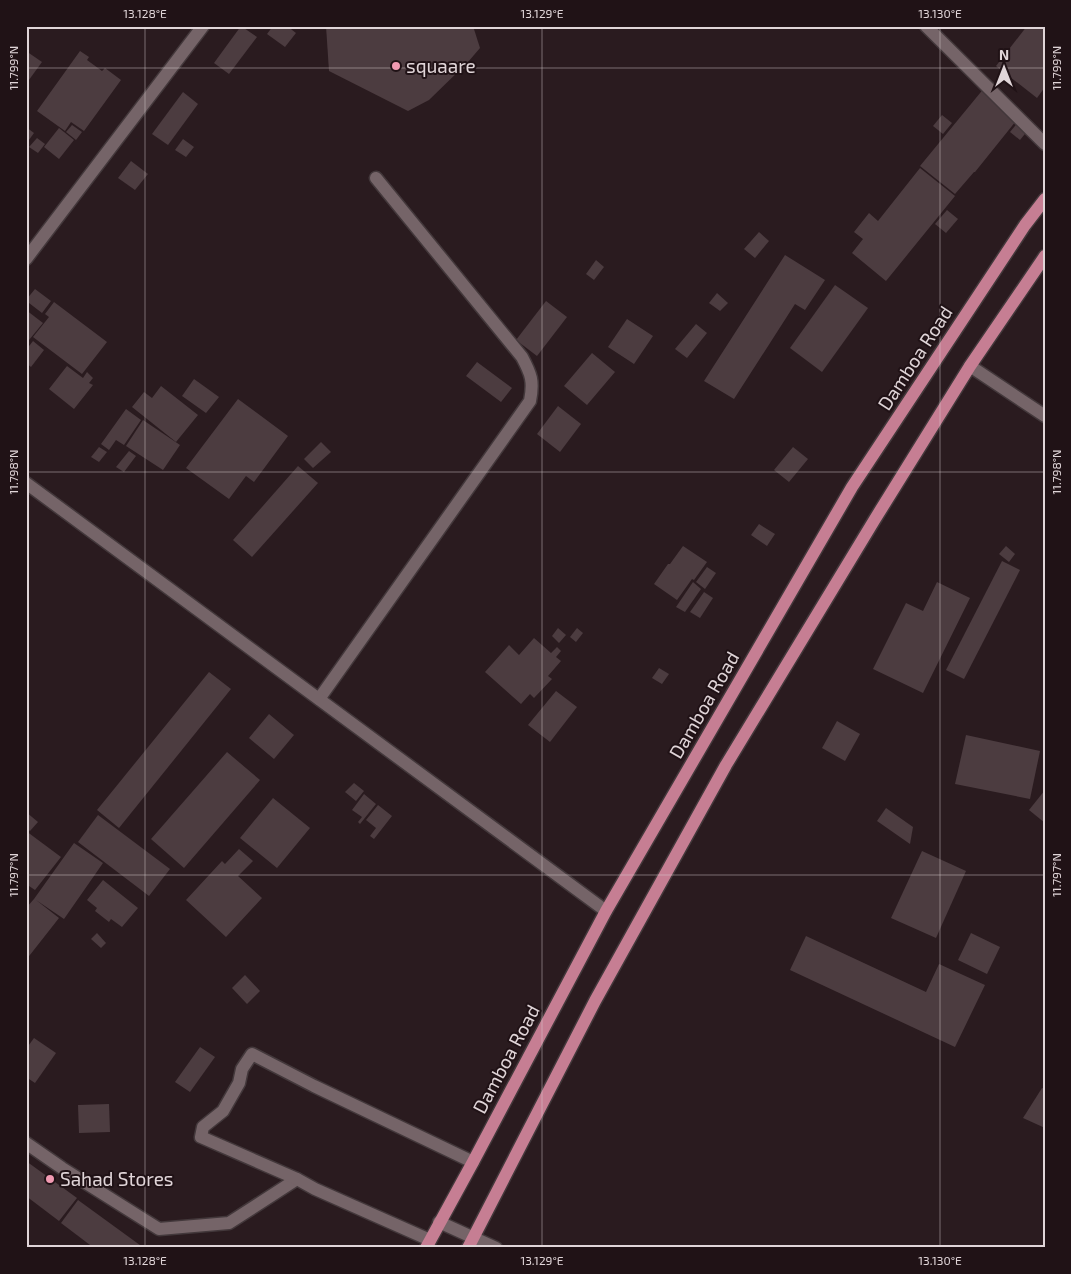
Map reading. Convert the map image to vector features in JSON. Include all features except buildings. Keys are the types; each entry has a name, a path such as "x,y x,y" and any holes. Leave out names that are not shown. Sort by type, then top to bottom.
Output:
{"main road":[{"name":"Damboa Road","path":"428,1244 606,911 852,487 1025,225 1045,199"},
{"path":"471,1242 595,1001 726,765 970,366 1045,256"}],"street":[{"path":"26,259 203,26"},
{"path":"926,26 1045,144"},
{"path":"319,699 530,401 532,389 530,371 522,357 376,178"},
{"path":"970,366 1045,416"},
{"path":"26,483 606,911"},
{"path":"428,1244 315,1190 297,1178 201,1137 204,1126 223,1111 239,1083 242,1069 252,1054 314,1086 473,1162"},
{"path":"26,1143 159,1229 229,1223 297,1178"},
{"path":"440,1222 471,1242 496,1248"}],"place":[{"name":"squaare","path":"396,66"},
{"name":"Sahad Stores","path":"50,1179"}]}
